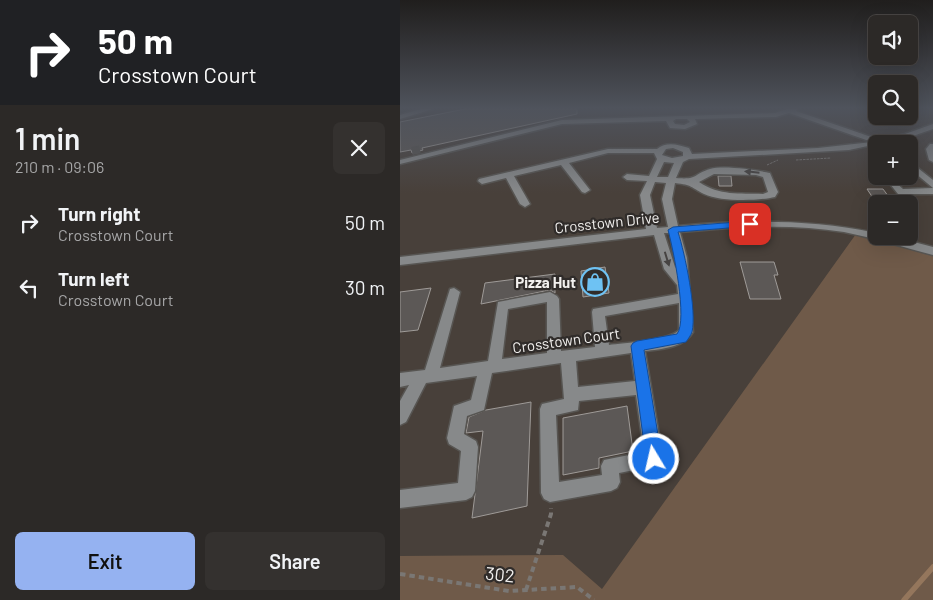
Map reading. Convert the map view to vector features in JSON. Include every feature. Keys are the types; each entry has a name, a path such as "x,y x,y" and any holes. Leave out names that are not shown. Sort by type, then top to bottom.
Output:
{"street":[{"path":"400,162 502,137"},
{"path":"672,137 684,146"},
{"path":"672,137 698,155 775,153 868,144"},
{"path":"662,180 659,155 672,137"},
{"path":"603,352 598,312 684,290 670,269 655,231 645,195 662,180 688,137"},
{"path":"482,181 608,151 647,152 659,155 669,161 684,146"},
{"path":"933,146 930,150 933,160"},
{"path":"422,149 433,147 440,151"},
{"path":"400,158 412,151"},
{"path":"563,161 586,190"},
{"path":"918,170 933,185"},
{"path":"627,177 693,182 708,192 719,195 763,197 772,195 773,192 767,175 756,172 712,171 693,182"},
{"path":"509,174 525,204"},
{"name":"Crosstown Court","path":"400,380 603,352 681,338 686,332 681,258 662,180"},
{"path":"895,185 901,192 933,191"},
{"name":"Crosstown Drive","path":"400,261 655,231 735,224 821,226 868,235"},
{"name":"Crosstown Drive","path":"910,245 933,251"},
{"path":"400,417 426,376 454,292"},
{"path":"400,499 466,491 470,447 455,438 460,411 478,406 490,368 502,305 550,296 553,300 561,358 572,405 548,409 550,493 611,482 610,466 654,459 637,346"},
{"path":"571,395 642,387"}],"path":[{"path":"756,172 784,158"},
{"path":"918,163 923,169 918,170"},
{"path":"526,590 551,514 550,493"},
{"name":"302","path":"400,574 509,591 577,587 594,600"}],"shaded area":[{"path":"400,137 868,137 868,185 918,185 918,137 933,137 933,249 594,600 400,600"},
{"path":"856,234 868,236 868,245 912,245 933,249 933,600 400,600 400,556 563,555 602,589"}],"building":[{"path":"400,137 472,137 422,148 423,150 412,153 411,150 400,152"},
{"path":"718,176 731,176 732,186 719,186"},
{"path":"867,189 883,189 887,195 871,195"},
{"path":"740,262 774,262 778,275 774,275 781,299 750,299"},
{"name":"Pizza Hut","path":"605,267 609,293 583,297 581,271"},
{"path":"555,274 555,293 550,290 481,304 485,283"},
{"path":"431,288 418,330 400,332 400,292"},
{"path":"531,402 527,506 472,518 483,431 466,433 469,417 486,410"},
{"path":"627,406 633,451 599,458 599,468 563,475 563,418"}],"waterway":[{"path":"904,600 933,567"}],"tunnel":[{"path":"412,151 422,149"}],"place":[{"name":"Pizza Hut","path":"595,282"}],"route":[{"path":"654,459 637,346 664,343 681,338 686,332 681,258 673,230 750,224"}]}
